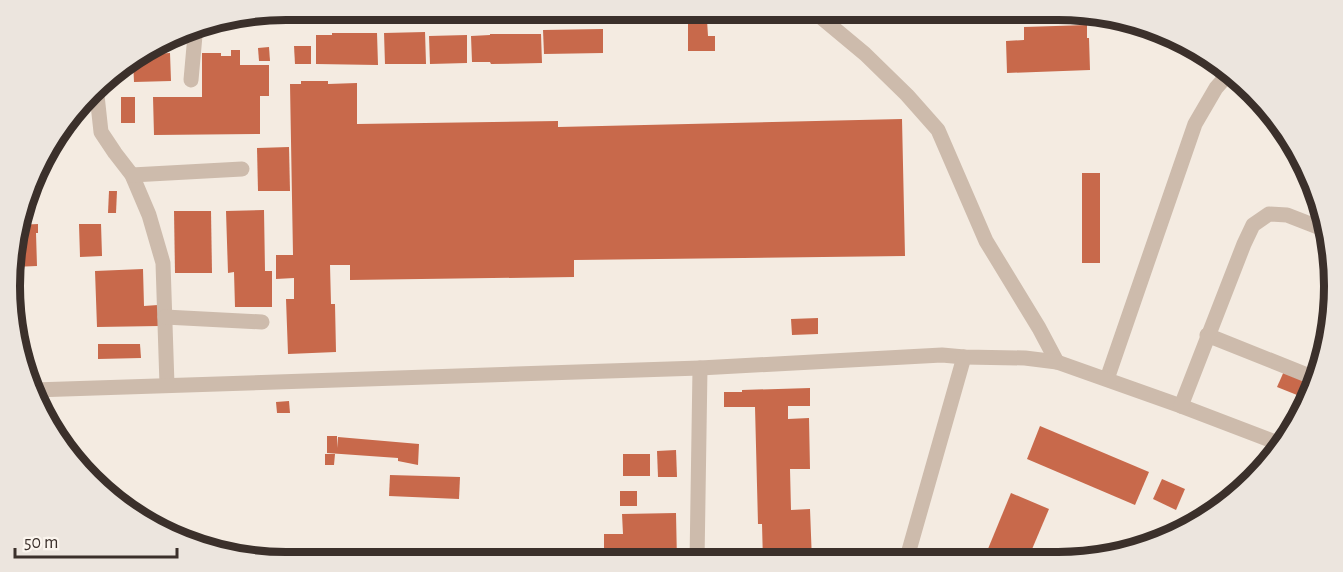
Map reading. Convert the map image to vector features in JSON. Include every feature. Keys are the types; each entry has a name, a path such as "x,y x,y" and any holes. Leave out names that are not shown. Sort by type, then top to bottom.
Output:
{"lane":[{"path":"824,20 865,54 907,95 938,130 986,241 1040,328 1057,362"},
{"path":"191,80 195,36"},
{"path":"1107,379 1196,124 1216,88 1224,79"},
{"path":"98,98 102,132 132,175 148,215 163,263 167,385"},
{"path":"132,175 242,169"},
{"path":"1181,406 1207,335 1254,225 1269,214 1287,215 1316,227"},
{"path":"165,317 262,322"},
{"path":"1207,335 1308,375"},
{"path":"41,390 700,368 942,355 1025,358 1057,362 1273,441"},
{"path":"909,552 964,357"},
{"path":"697,552 700,368"}],"building":[{"path":"688,20 707,20 708,36 715,36 715,51 688,51"},
{"path":"1087,25 1090,70 1007,73 1006,41 1024,40 1024,27"},
{"path":"603,29 603,53 544,54 543,30"},
{"path":"425,32 426,64 385,64 384,33"},
{"path":"332,33 377,33 378,65 316,64 316,35 332,35"},
{"path":"541,34 542,63 472,62 471,36"},
{"path":"467,35 467,63 430,64 429,36"},
{"path":"294,46 311,46 311,64 295,64"},
{"path":"269,47 270,61 259,61 258,48"},
{"path":"231,50 240,50 240,65 269,65 269,96 260,96 260,134 154,135 153,97 202,97 202,53 221,53 221,56 231,56"},
{"path":"170,53 171,81 134,82 133,68 155,54"},
{"path":"301,81 328,81 328,84 357,83 357,124 558,121 558,127 902,119 905,256 574,260 574,277 350,280 350,265 330,265 331,304 335,304 336,352 288,354 286,299 294,299 294,278 276,279 276,255 293,255 290,84 301,84"},
{"path":"121,97 135,97 135,123 121,123"},
{"path":"289,147 290,191 258,191 257,148"},
{"path":"1082,173 1100,173 1100,263 1082,263"},
{"path":"109,191 117,191 116,213 108,213"},
{"path":"264,210 265,271 272,271 272,307 235,307 234,272 228,273 226,211"},
{"path":"174,211 211,211 212,273 175,273"},
{"path":"38,224 37,266 20,267 22,251 27,225"},
{"path":"79,224 101,224 102,256 80,257"},
{"path":"143,269 144,306 158,305 159,326 97,327 95,271"},
{"path":"818,318 818,334 792,335 791,319"},
{"path":"98,344 140,344 141,358 98,359"},
{"path":"1285,369 1307,377 1300,396 1277,387"},
{"path":"810,388 810,406 788,406 788,419 809,418 810,469 790,469 791,510 810,509 812,552 763,552 762,524 758,524 755,407 724,407 724,392 742,392 742,390"},
{"path":"289,401 290,413 277,413 276,402"},
{"path":"1040,426 1149,472 1135,505 1027,459"},
{"path":"327,436 337,436 337,448 338,437 419,444 418,465 398,461 398,458 327,453"},
{"path":"676,450 677,477 658,477 657,451"},
{"path":"325,454 335,454 334,465 325,465"},
{"path":"623,454 650,454 650,476 623,476"},
{"path":"390,475 460,477 459,499 389,496"},
{"path":"1162,479 1185,489 1176,510 1153,499"},
{"path":"620,491 637,491 637,506 620,506"},
{"path":"1011,493 1049,509 1031,552 987,552"},
{"path":"676,513 677,552 604,552 604,534 623,534 622,514"}]}
